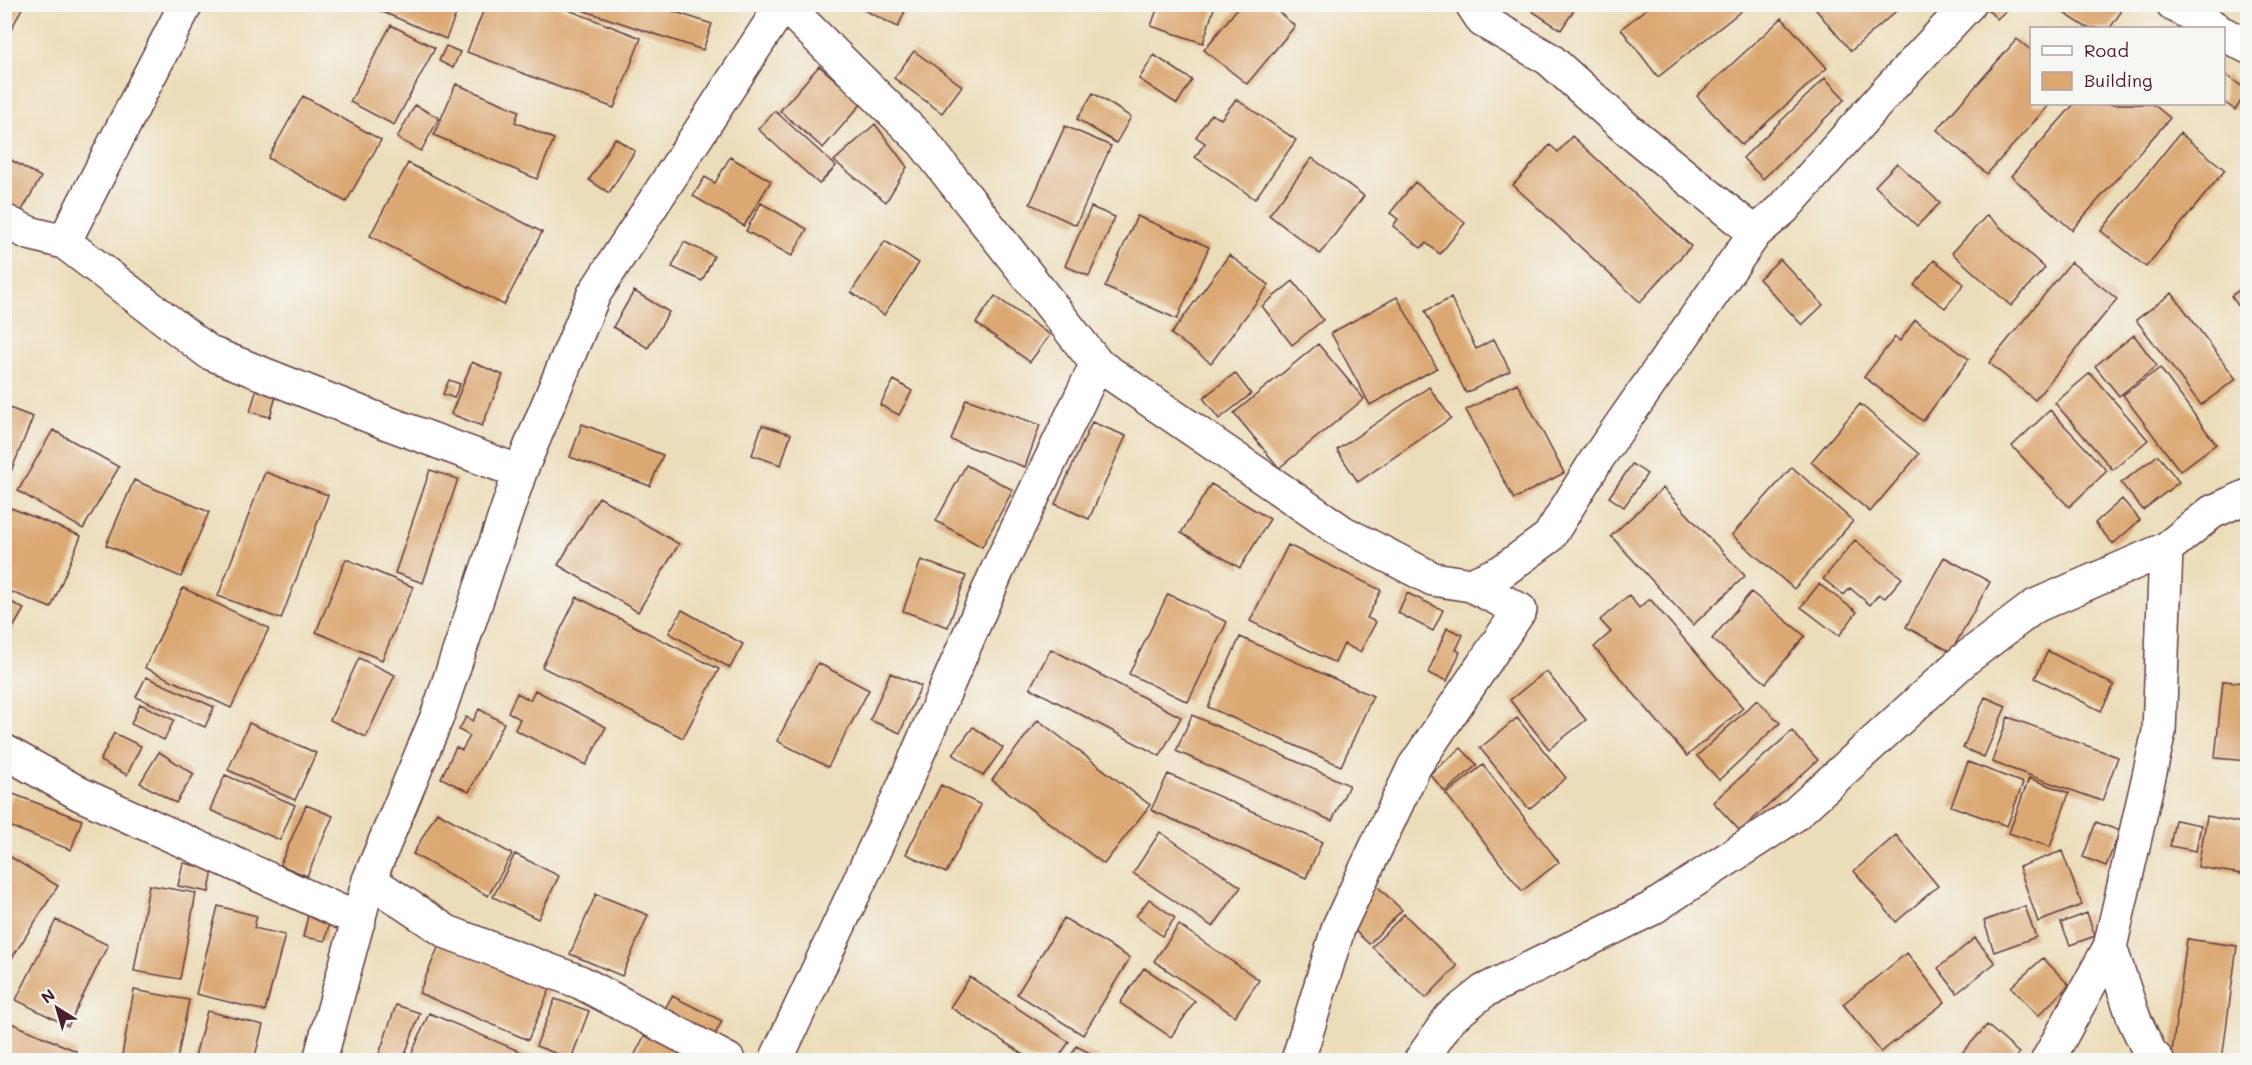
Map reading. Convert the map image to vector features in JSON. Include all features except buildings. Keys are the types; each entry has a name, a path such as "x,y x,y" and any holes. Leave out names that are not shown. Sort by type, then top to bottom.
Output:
{"street":[{"path":"64,242 186,4"},
{"path":"320,1060 369,880 437,717 520,472 594,294 784,4 923,142 1097,364 1344,533 1433,579 1471,585 1520,610 1414,767 1339,927 1298,1060"},
{"path":"1472,4 1483,21 1550,59 1628,130 1755,233"},
{"path":"1471,585 1501,572 1548,537 1597,459 1755,233 1783,209 1892,86 1969,4"},
{"path":"2173,4 2213,27"},
{"path":"2225,35 2247,47"},
{"path":"4,221 29,233 64,242 210,353 382,421 520,472"},
{"path":"776,1060 903,788 997,571 1097,364"},
{"path":"1421,1060 1450,1018 1484,991 1651,909 1793,816 1965,659 2035,606 2166,549 2212,512 2247,496"},
{"path":"2048,1060 2110,947 2159,732 2166,549"},
{"path":"4,751 80,794 359,920"},
{"path":"369,880 447,932 580,982 728,1060"},
{"path":"2110,947 2134,1019 2150,1053 2157,1060"}]}
